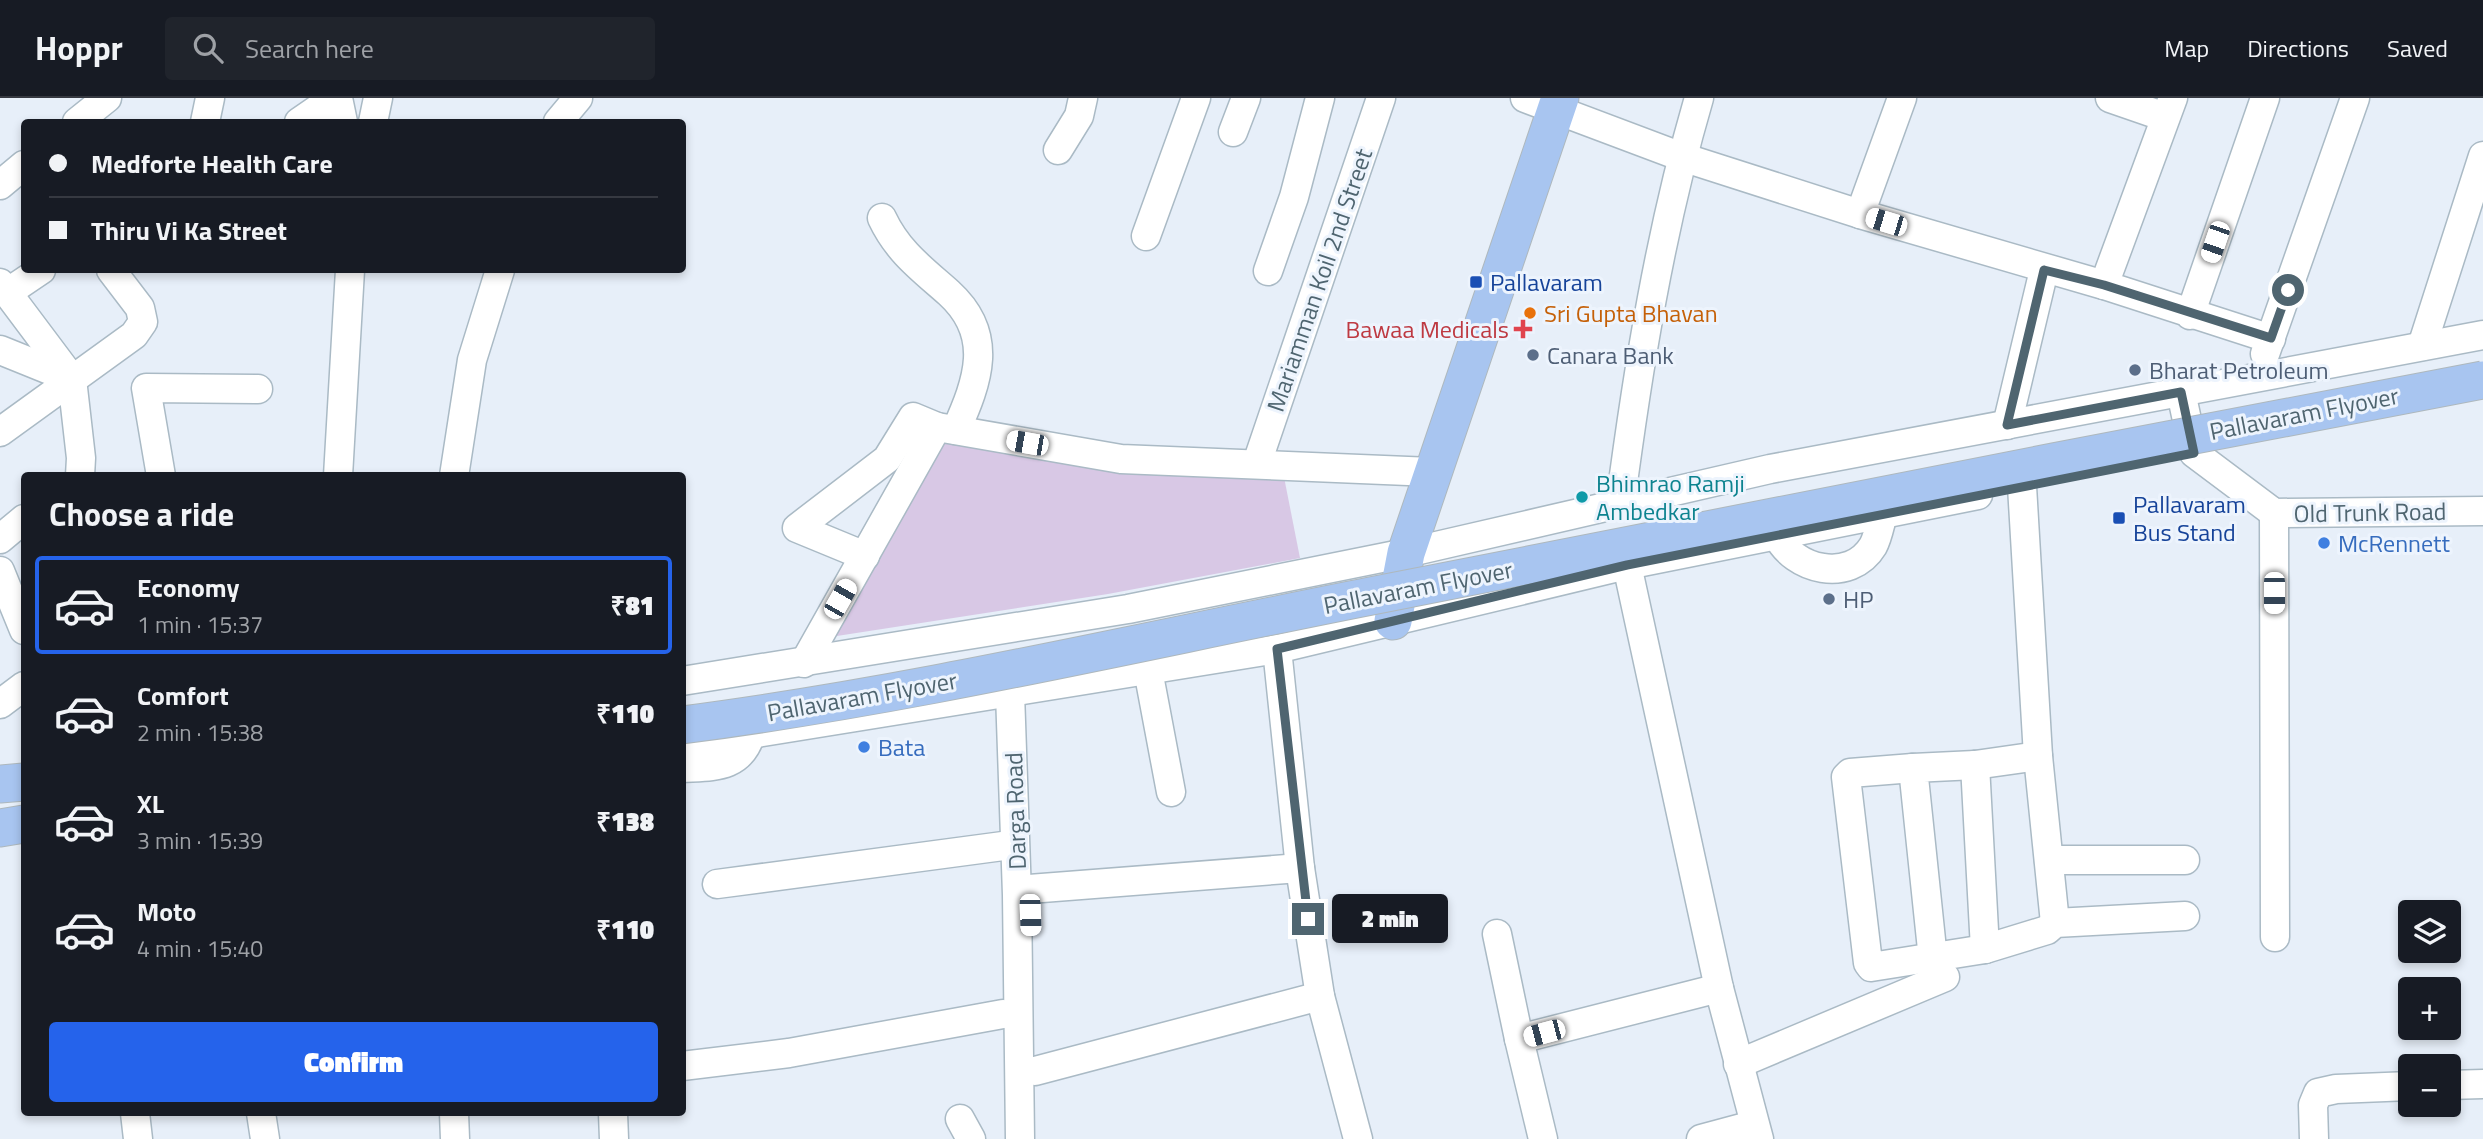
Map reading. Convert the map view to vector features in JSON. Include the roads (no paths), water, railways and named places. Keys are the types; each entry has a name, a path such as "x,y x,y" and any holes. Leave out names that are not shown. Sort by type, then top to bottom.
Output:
{"main road":[{"path":"1393,621 1406,553 1547,102"},
{"name":"Pallavaram Flyover","path":"686,709 774,698 1104,639 1392,576 2008,455 2150,430 2246,409 2483,366"},
{"name":"Pallavaram Flyover","path":"686,724 771,713 1041,662 2196,433 2483,380"},
{"path":"0,784 21,782"},
{"path":"0,828 21,824"}],"street":[{"path":"81,119 107,98"},
{"path":"206,119 211,98"},
{"path":"304,119 336,98 342,119"},
{"path":"374,119 378,98"},
{"path":"560,119 578,98"},
{"path":"1058,150 1079,116 1083,98"},
{"path":"1146,236 1196,98"},
{"path":"1233,132 1246,98"},
{"path":"1268,271 1294,197 1321,98"},
{"name":"Mariamman Koil 2nd Street","path":"1257,463 1381,98"},
{"path":"1620,505 1644,334 1682,157 1699,98"},
{"path":"1860,214 1902,98"},
{"path":"2104,285 2169,107 2110,98"},
{"path":"2190,315 2265,98"},
{"path":"2256,376 2355,98"},
{"path":"1547,102 1682,157 1860,214 2044,270 2104,285 2190,315 2271,338"},
{"path":"2422,346 2483,156"},
{"path":"0,185 21,168"},
{"path":"804,663 865,556 975,379 980,352 974,328 964,310 949,293 906,257 892,239 882,218"},
{"path":"2007,425 2044,270"},
{"path":"35,273 4,288 72,379 80,472"},
{"path":"0,432 134,335 143,322 140,308 113,273"},
{"path":"338,472 350,273"},
{"path":"455,472 472,360 499,273"},
{"path":"686,680 1128,609 1406,553 1770,469 2483,335"},
{"path":"0,349 72,379"},
{"path":"159,472 146,388 258,389"},
{"path":"2181,392 2194,453"},
{"path":"686,744 1277,649 1627,565 2483,398"},
{"path":"865,556 797,528 887,459 913,417 946,429 1121,459 1432,472"},
{"name":"Old Trunk Road","path":"2194,453 2274,513 2483,511"},
{"path":"2022,486 2038,756 2055,923"},
{"path":"2274,513 2275,937"},
{"path":"1777,535 1782,545 1800,562 1816,568 1843,567 1859,560 1873,546 1883,514"},
{"path":"0,539 21,522"},
{"path":"1627,565 1719,988 1756,1132 1701,1139"},
{"path":"0,571 21,623"},
{"path":"1277,649 1300,868 1320,996 1357,1139"},
{"path":"1148,670 1171,792"},
{"path":"0,704 21,688"},
{"name":"Darga Road","path":"1010,693 1009,835 1020,1139"},
{"path":"686,767 737,759 746,750 751,734"},
{"path":"1939,968 1871,967 1868,963 1846,783 1850,773 1975,765 2038,756"},
{"path":"1975,765 1985,949"},
{"path":"1913,768 1939,968"},
{"path":"717,884 1009,835"},
{"path":"1009,835 1030,853 1035,1139"},
{"path":"1003,1139 1003,1014 1009,835"},
{"path":"2049,860 2185,860"},
{"path":"1029,889 1300,868"},
{"path":"1738,1064 1939,968 1985,949 2047,930 2055,923 2185,916"},
{"path":"1497,934 1543,1139"},
{"path":"1519,1039 1719,988"},
{"path":"1035,1071 1320,996"},
{"path":"686,1066 789,1053 1003,1014"},
{"path":"2461,1085 2483,1084"},
{"path":"2314,1139 2313,1105 2318,1093 2336,1089 2398,1086"},
{"path":"135,1116 138,1139"},
{"path":"261,1116 265,1139"},
{"path":"454,1116 455,1139"},
{"path":"613,1116 614,1139"}],"place":[{"name":"Pallavaram","path":"1476,282"},
{"name":"Sri Gupta Bhavan","path":"1530,313"},
{"name":"Bawaa Medicals","path":"1523,329"},
{"name":"Canara Bank","path":"1533,355"},
{"name":"Bharat Petroleum","path":"2135,370"},
{"name":"Bhimrao Ramji Ambedkar","path":"1582,497"},
{"name":"Pallavaram Bus Stand","path":"2119,518"},
{"name":"McRennett","path":"2324,543"},
{"name":"HP","path":"1829,599"},
{"name":"Bata","path":"864,747"}]}
